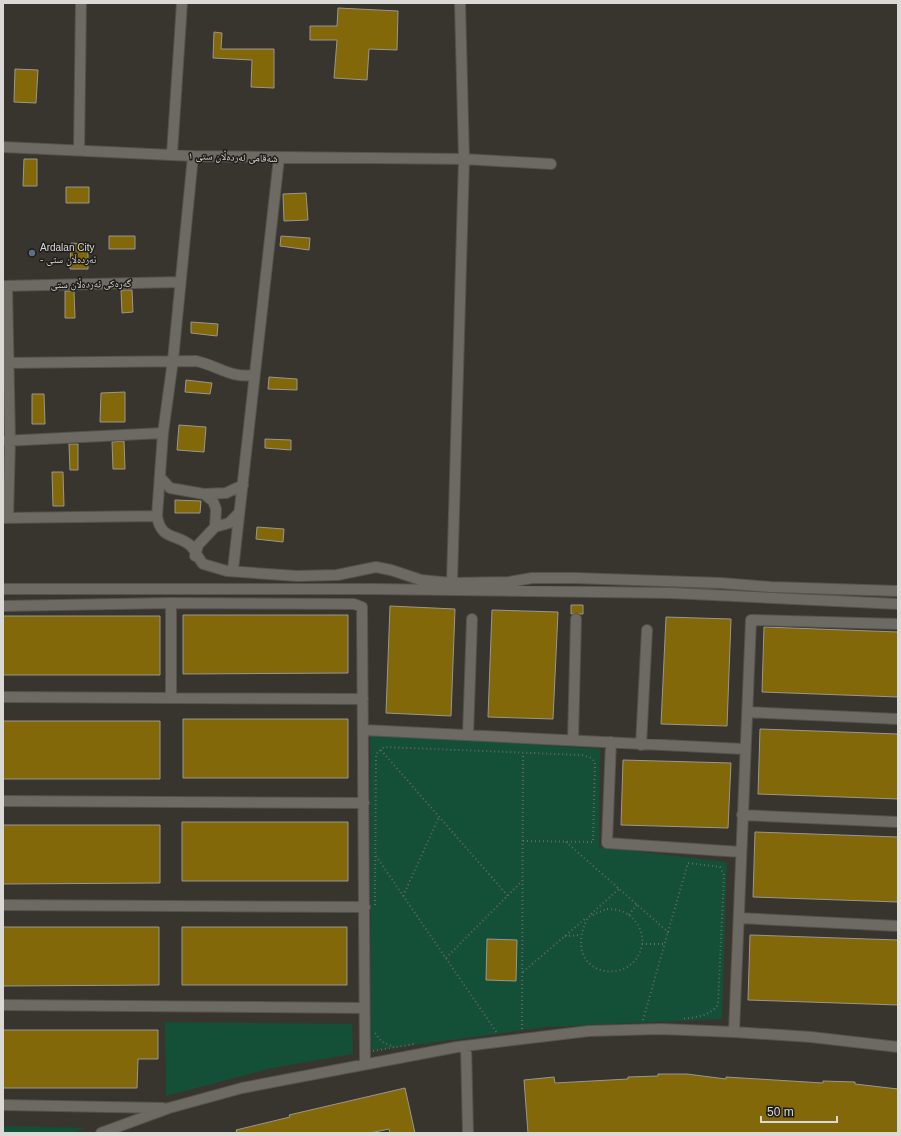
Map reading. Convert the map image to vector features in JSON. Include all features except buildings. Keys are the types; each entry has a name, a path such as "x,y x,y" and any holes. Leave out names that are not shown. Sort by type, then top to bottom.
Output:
{"street":[{"path":"79,149 81,3"},
{"path":"172,154 182,3"},
{"path":"452,583 464,159 460,3"},
{"name":"شەقامی ئەردەڵان ستی ١","path":"3,147 79,149 193,156 464,159 551,164"},
{"path":"193,156 173,360 162,433 157,516 159,525 164,532 192,546 195,555 203,564 213,568 298,576 337,576 376,567 391,570 421,580 452,583 509,582 532,578 575,578 721,583 771,588 898,591"},
{"path":"233,570 279,158"},
{"name":"گەرەکی ئەردەڵان ستی","path":"5,286 180,282"},
{"path":"5,286 7,441 6,518 157,516"},
{"path":"6,363 173,360 196,361 211,364 237,376 254,375"},
{"path":"7,441 162,433"},
{"path":"160,477 170,488 204,494 226,493 243,485"},
{"path":"204,494 213,502 216,509 215,527"},
{"path":"195,555 198,544 215,527 229,522 239,513"},
{"path":"3,589 372,589 655,593 898,604"},
{"path":"170,698 171,603"},
{"path":"3,606 171,603 359,605 363,611 364,699 364,1064"},
{"path":"468,735 472,619"},
{"path":"573,740 576,619"},
{"path":"734,1032 750,620 898,624"},
{"path":"641,745 646,630"},
{"path":"3,697 364,699"},
{"path":"747,712 898,719"},
{"path":"364,730 744,749"},
{"path":"611,742 607,843 741,852"},
{"path":"3,801 364,802"},
{"path":"742,815 898,822"},
{"path":"3,905 365,907"},
{"path":"739,918 898,926"},
{"path":"3,1005 363,1008"},
{"path":"101,1133 169,1108 242,1088 466,1046 589,1031 662,1029 734,1032 811,1037 898,1048"},
{"path":"466,1046 468,1133"},
{"path":"3,1105 169,1108"}],"path":[{"path":"375,909 376,754 384,747 582,755 591,758 595,762 593,842 523,841"},
{"path":"381,750 508,896"},
{"path":"522,1029 523,752"},
{"path":"403,896 440,817"},
{"path":"566,842 668,932"},
{"path":"375,855 497,1033"},
{"path":"642,1021 688,863 720,866 724,875 718,1005 713,1011 700,1017 678,1019"},
{"path":"446,958 523,881"},
{"path":"523,972 619,889"},
{"path":"629,915 637,904"},
{"path":"607,909 617,909 629,915 635,920 641,929 642,944 636,960 628,967 618,971 597,969 589,963 582,950 580,935 588,916 607,909"},
{"path":"565,936 580,935"},
{"path":"642,944 665,944"},
{"path":"639,1021 650,1021"},
{"path":"516,1030 527,1029"},
{"path":"374,1032 382,1042 395,1047"},
{"path":"491,1034 503,1032"},
{"path":"364,1052 416,1044"}],"green space":[{"path":"370,734 600,749 599,847 727,862 722,1019 546,1027 371,1051"},
{"path":"165,1022 352,1024 353,1054 272,1068 166,1096"},
{"path":"3,1126 85,1128 72,1133 3,1133"}],"place":[{"name":"Ardalan City - ئەردەڵان ستی","path":"32,253"}]}
